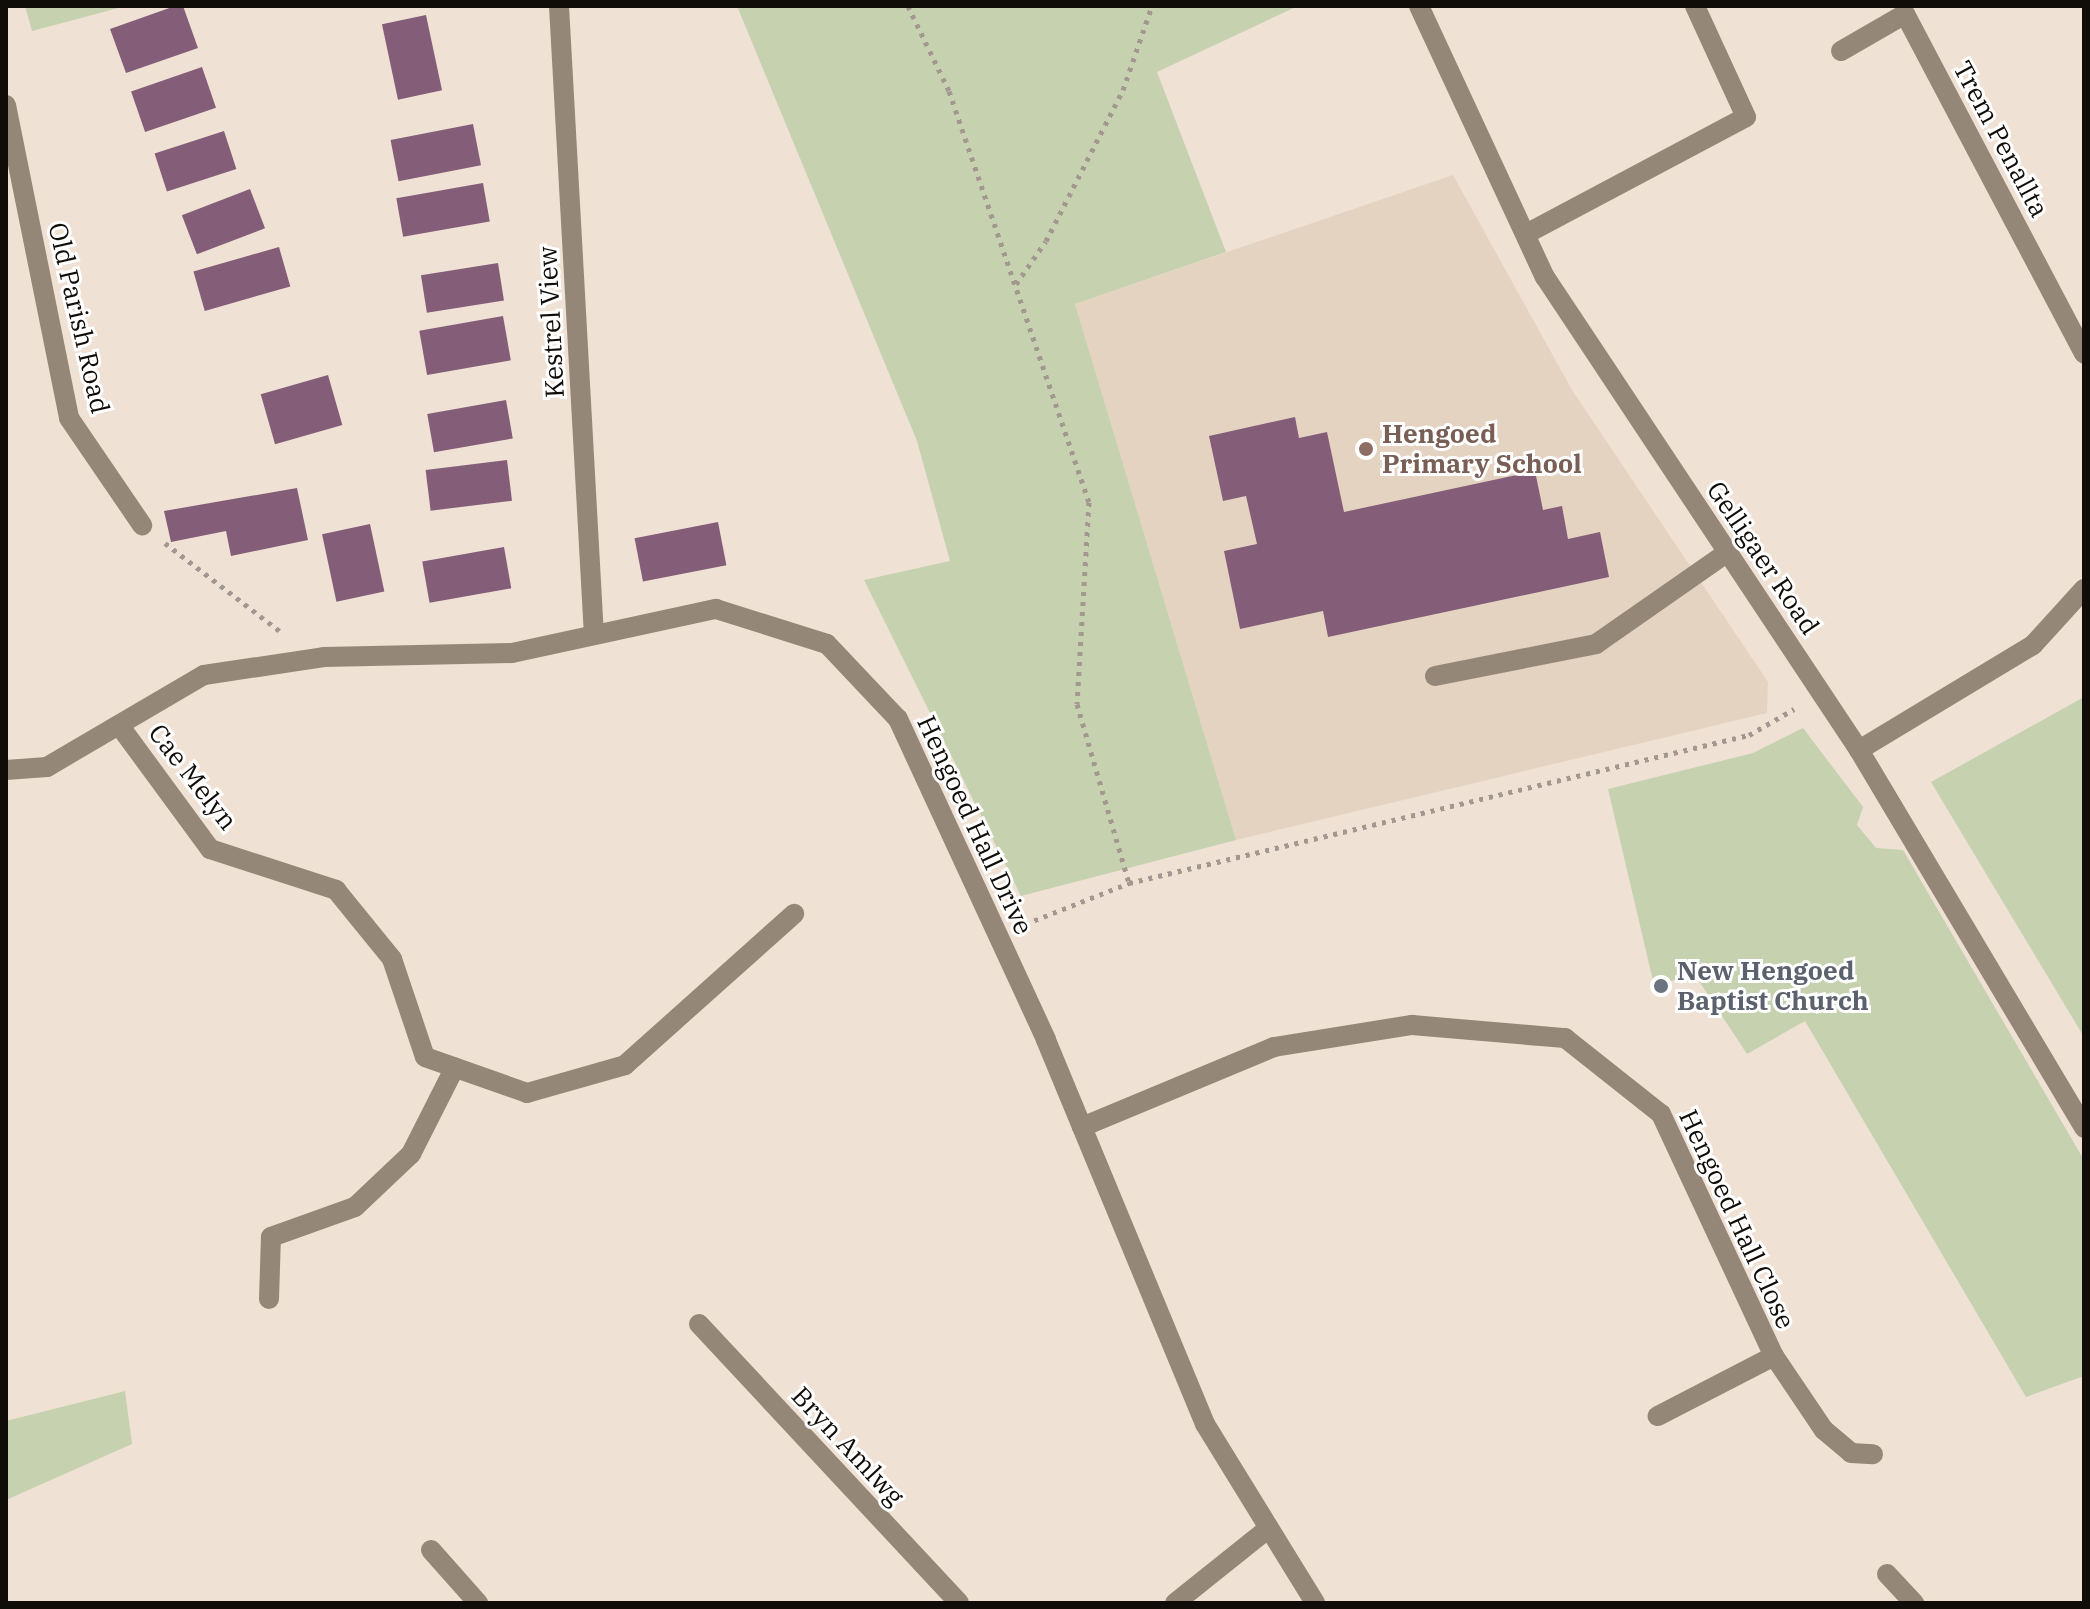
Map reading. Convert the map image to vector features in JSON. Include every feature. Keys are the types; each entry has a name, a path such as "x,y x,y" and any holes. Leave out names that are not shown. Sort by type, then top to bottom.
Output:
{"street":[{"name":"Kestrel View","path":"559,6 594,635"},
{"name":"Gelligaer Road","path":"1419,6 1545,277 1859,750 2084,1128"},
{"path":"1526,234 1746,117 1695,6"},
{"name":"Trem Penallta","path":"1841,51 1905,14 2084,354"},
{"name":"Old Parish Road","path":"6,105 69,418 142,525"},
{"path":"1435,676 1596,644 1728,552"},
{"path":"1859,750 2033,645 2084,589"},
{"name":"Hengoed Hall Drive","path":"6,770 47,767 204,675 324,657 512,653 716,609 827,644 898,719 1082,1127 1205,1424 1315,1603"},
{"name":"Cae Melyn","path":"119,725 210,849 336,890 392,959 425,1057 527,1093 625,1065 794,914"},
{"name":"Hengoed Hall Close","path":"1082,1127 1274,1047 1412,1025 1565,1038 1661,1114 1774,1356 1658,1416"},
{"path":"269,1299 271,1237 355,1207 411,1154 455,1067"},
{"name":"Bryn Amlwg","path":"699,1324 959,1603"},
{"path":"1774,1356 1824,1430 1851,1453 1873,1454"},
{"path":"1175,1603 1269,1528"},
{"path":"431,1550 478,1603"},
{"path":"1887,1574 1914,1603"}],"path":[{"path":"908,6 949,91 1089,502 1077,704 1129,883"},
{"path":"1015,285 1046,241 1123,90 1152,6"},
{"path":"142,525 324,657"},
{"path":"998,935 1129,883 1749,735 1820,691"}],"shaded area":[{"name":"Hengoed Primary School","path":"1453,175 1572,390 1768,682 1767,713 1236,840 1075,304"}],"green space":[{"path":"25,6 126,6 32,31"},
{"path":"737,6 1298,6 1157,72 1226,252 1075,304 1236,840 1021,896 864,580 950,561 917,441"},
{"path":"2084,697 2084,1037 1931,782"},
{"path":"1803,728 1863,807 1857,825 1876,848 1903,850 2084,1160 2084,1376 2026,1397 1805,1021 1747,1054 1695,975 1654,985 1608,789 1753,753"},
{"path":"125,1391 132,1444 6,1500 6,1421"}],"building":[{"path":"175,6 183,6 198,48 126,73 110,29"},
{"path":"426,15 442,90 398,100 382,24"},
{"path":"202,67 216,108 145,132 131,91"},
{"path":"473,124 481,165 399,181 391,140"},
{"path":"224,131 236,169 167,192 155,154"},
{"path":"483,183 490,221 403,237 396,198"},
{"path":"250,189 265,228 197,254 182,215"},
{"path":"279,247 290,286 205,311 193,272"},
{"path":"498,263 504,301 427,313 421,275"},
{"path":"503,316 511,360 427,375 419,331"},
{"path":"328,375 342,425 275,444 261,394"},
{"path":"506,400 513,438 434,452 427,414"},
{"path":"1295,417 1299,438 1327,432 1344,512 1535,471 1543,510 1562,506 1568,539 1600,532 1609,577 1328,637 1323,611 1240,629 1224,551 1257,544 1246,496 1223,501 1209,436"},
{"path":"507,460 512,501 431,511 426,470"},
{"path":"297,488 308,540 231,556 226,531 171,542 164,511"},
{"path":"718,522 726,565 643,581 635,538"},
{"path":"370,524 384,591 336,602 322,534"},
{"path":"504,547 511,588 430,603 422,561"}],"place":[{"name":"Hengoed Primary School","path":"1366,449"},
{"name":"New Hengoed Baptist Church","path":"1661,986"}]}
